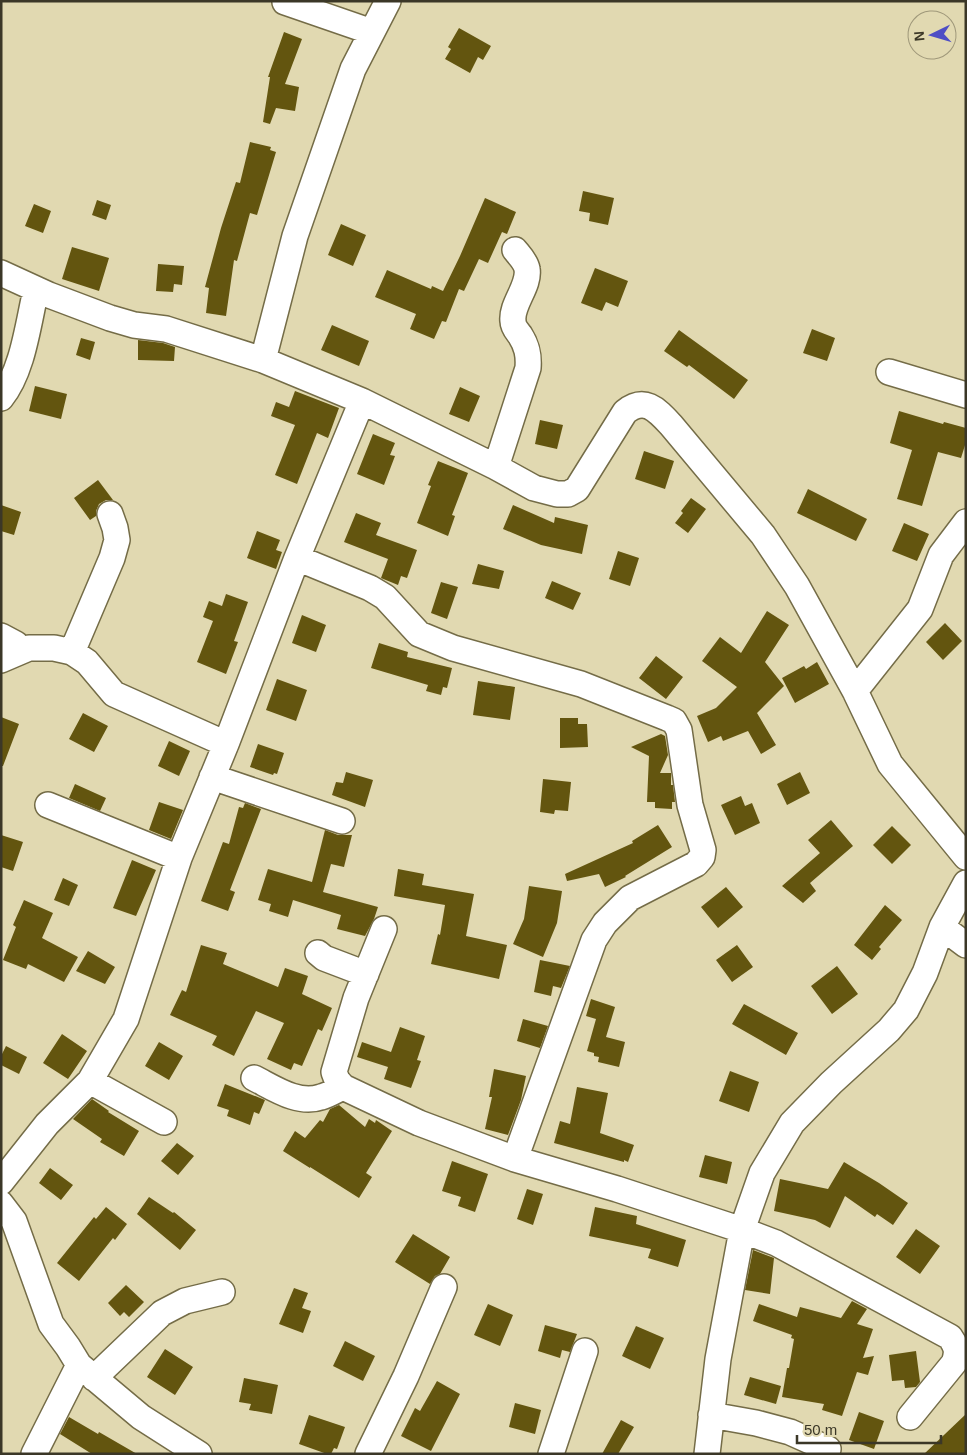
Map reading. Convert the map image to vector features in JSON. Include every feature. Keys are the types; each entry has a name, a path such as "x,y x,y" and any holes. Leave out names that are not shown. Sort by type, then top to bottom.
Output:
{"street":[{"path":"263,360 295,236 353,69 388,1"},
{"path":"286,2 372,32"},
{"path":"496,467 528,368 529,357 526,344 513,322 514,309 528,270 515,250"},
{"path":"1,273 36,290 110,318 134,325 166,329 263,360 362,401 496,467 534,488 547,492 568,494 577,489 625,412 632,406 645,404 657,411 671,425 763,535 797,586 855,690 890,764 966,856"},
{"path":"1,398 12,383 22,351 36,290"},
{"path":"889,372 966,395"},
{"path":"1,1182 47,1124 90,1081 126,1019 179,858 226,744 297,558 362,401"},
{"path":"72,652 115,549 117,540 110,514"},
{"path":"855,690 920,609 941,554 966,522"},
{"path":"297,558 370,588 385,597 419,634 453,648 581,684 667,718 674,722 679,730 690,805 703,850 702,857 696,864 630,898 605,923 594,940 515,1159"},
{"path":"1,636 16,644 11,656"},
{"path":"11,656 29,648 46,648 72,652 87,662 114,694 226,744"},
{"path":"212,777 342,822"},
{"path":"48,804 179,858"},
{"path":"706,1454 718,1359 742,1230 762,1172 792,1123 831,1083 889,1030 906,1010 925,973 942,927 966,883"},
{"path":"942,927 966,944"},
{"path":"384,929 356,998 334,1072 337,1080 343,1086 419,1123 515,1159 617,1188 776,1243 950,1337 956,1345 958,1354 954,1363 910,1417"},
{"path":"318,953 324,958 366,974"},
{"path":"254,1078 293,1097 308,1099 321,1097 343,1086"},
{"path":"90,1081 164,1122"},
{"path":"1,1204 14,1221 51,1324 86,1372 141,1417 199,1454"},
{"path":"368,1454 406,1376 444,1288"},
{"path":"34,1454 86,1372 162,1313 185,1301 222,1292"},
{"path":"551,1454 585,1351"},
{"path":"711,1416 756,1423 790,1432 828,1449"}],"building":[{"path":"459,28 491,46 483,60 478,57 470,73 445,59 451,49 448,47"},
{"path":"284,32 302,39 285,84 299,87 295,111 276,108 270,124 263,122 270,77 268,77"},
{"path":"250,142 271,147 270,150 276,152 257,215 250,213 237,261 234,260 226,316 206,313 209,288 205,287 236,182 240,183"},
{"path":"583,191 614,198 608,225 589,221 590,213 579,211"},
{"path":"485,198 516,212 507,234 502,232 488,263 479,259 464,291 459,289 446,322 442,321 434,339 410,329 416,314 375,297 387,270 431,289 432,286 443,291"},
{"path":"97,200 111,205 106,220 92,215"},
{"path":"34,204 51,211 43,233 25,226"},
{"path":"341,224 366,235 353,266 328,255"},
{"path":"72,247 109,258 99,291 62,279"},
{"path":"158,264 184,266 182,285 174,284 173,292 156,291"},
{"path":"595,268 628,281 618,307 606,302 602,311 581,303"},
{"path":"332,325 369,341 359,366 321,350"},
{"path":"812,329 835,338 827,361 803,353"},
{"path":"679,330 748,380 734,399 689,365 687,367 664,351"},
{"path":"81,338 95,342 90,360 76,355"},
{"path":"138,340 163,343 175,347 174,361 138,360"},
{"path":"35,386 67,394 61,419 29,411"},
{"path":"460,387 480,396 469,422 449,414"},
{"path":"295,391 339,408 328,438 317,433 297,484 275,475 295,425 271,416 276,402 289,407"},
{"path":"899,411 943,424 944,422 966,428 966,442 961,458 938,452 922,506 897,499 912,450 890,443"},
{"path":"540,420 563,425 557,449 535,444"},
{"path":"373,434 395,443 390,455 395,456 384,485 357,474"},
{"path":"644,451 674,461 665,489 635,479"},
{"path":"438,461 468,473 452,515 455,516 448,536 417,523 431,486 428,485"},
{"path":"98,480 113,500 106,500 99,504 96,516 90,520 74,498"},
{"path":"808,489 867,519 856,541 797,513"},
{"path":"691,498 706,509 688,533 675,523"},
{"path":"1,505 21,512 14,535 1,531"},
{"path":"513,505 554,523 555,517 588,525 582,554 541,545 503,529"},
{"path":"356,513 381,523 376,535 417,550 407,578 401,576 398,585 381,578 388,559 344,542"},
{"path":"904,523 929,534 917,561 892,551"},
{"path":"257,531 280,540 276,550 282,552 276,569 247,558"},
{"path":"618,551 639,558 630,586 609,579"},
{"path":"478,564 504,571 499,589 472,584"},
{"path":"552,581 581,593 573,610 545,598"},
{"path":"441,582 458,587 447,619 431,613"},
{"path":"226,594 248,602 234,641 238,642 226,674 197,662 213,621 203,617 209,601 222,606"},
{"path":"767,611 789,625 765,662 784,686 757,713 776,745 761,754 748,731 723,741 721,736 708,742 697,716 716,708 737,687 702,661 720,637 741,653"},
{"path":"302,615 326,625 316,652 292,643"},
{"path":"945,623 962,641 943,660 926,642"},
{"path":"379,643 408,652 407,657 452,668 447,688 443,687 441,695 426,691 428,685 371,668"},
{"path":"656,656 683,677 666,699 639,678"},
{"path":"817,662 829,684 795,703 782,678 804,666 806,669"},
{"path":"277,679 307,690 296,721 266,710"},
{"path":"478,681 515,687 510,720 473,715"},
{"path":"83,713 108,726 94,752 69,739"},
{"path":"1,717 19,724 3,766 1,766"},
{"path":"560,718 578,718 578,724 587,724 588,747 560,748"},
{"path":"661,734 665,736 668,755 660,773 671,773 671,785 673,785 675,802 672,802 672,809 655,808 655,802 647,802 649,756 631,747"},
{"path":"169,741 190,751 179,776 158,766"},
{"path":"258,744 284,753 277,774 274,773 273,775 250,767"},
{"path":"346,772 373,780 365,807 332,795 336,782 343,783"},
{"path":"800,772 810,793 787,805 777,784"},
{"path":"543,779 571,782 568,811 555,810 554,814 540,812"},
{"path":"75,784 106,798 100,811 69,798"},
{"path":"741,796 745,806 752,803 760,823 735,835 721,805"},
{"path":"159,802 183,810 171,839 149,830"},
{"path":"245,803 261,809 230,890 235,892 228,911 201,901 223,842 229,844 239,807 243,808"},
{"path":"831,820 853,846 810,883 816,891 803,903 782,886 820,853 808,840"},
{"path":"658,825 672,847 626,877 605,887 599,874 567,881 565,874 633,843 632,841"},
{"path":"892,826 911,845 892,864 873,845"},
{"path":"325,830 338,835 352,835 344,867 331,864 323,892 378,907 365,936 337,929 341,915 293,900 288,917 269,911 271,904 258,900 268,869 312,882"},
{"path":"1,835 23,842 13,871 1,867"},
{"path":"132,860 156,870 136,916 113,908"},
{"path":"398,869 424,874 422,885 474,894 466,936 507,945 499,979 431,964 438,934 440,935 445,905 394,896"},
{"path":"63,878 78,885 69,906 54,900"},
{"path":"529,886 562,891 557,923 543,957 513,944 524,919"},
{"path":"726,887 743,907 718,928 701,907"},
{"path":"24,900 53,913 42,938 78,957 64,982 28,964 26,969 3,960 16,927 13,925"},
{"path":"885,905 902,920 879,947 881,949 872,960 854,945"},
{"path":"201,945 227,953 223,964 278,987 285,968 308,976 302,994 332,1008 322,1031 318,1029 302,1066 294,1063 291,1070 267,1059 284,1023 256,1011 234,1056 212,1045 217,1036 170,1015 182,990 186,992"},
{"path":"737,945 753,967 732,982 716,960"},
{"path":"88,951 115,967 105,984 76,971"},
{"path":"540,960 570,966 561,988 553,986 551,996 534,992"},
{"path":"837,966 858,994 832,1014 811,986"},
{"path":"591,999 615,1007 606,1037 625,1042 619,1067 598,1062 599,1057 587,1051 596,1019 586,1016"},
{"path":"744,1004 798,1033 786,1055 732,1024"},
{"path":"523,1019 548,1026 540,1048 517,1041"},
{"path":"400,1027 425,1036 417,1060 421,1061 411,1088 384,1079 388,1067 357,1057 362,1042 391,1052"},
{"path":"62,1034 87,1051 68,1079 43,1063"},
{"path":"159,1042 183,1056 169,1080 145,1066"},
{"path":"6,1046 27,1057 19,1074 1,1065 1,1056"},
{"path":"494,1069 526,1076 521,1100 508,1135 485,1129 492,1097 489,1097"},
{"path":"730,1071 759,1082 749,1112 719,1101"},
{"path":"225,1084 265,1100 259,1114 254,1112 250,1125 227,1116 229,1110 217,1106"},
{"path":"577,1087 608,1093 600,1133 634,1145 628,1162 554,1143 560,1121 570,1124"},
{"path":"92,1099 108,1112 139,1131 124,1156 100,1142 102,1139 73,1119"},
{"path":"339,1105 365,1127 369,1119 375,1123 376,1120 392,1131 366,1173 372,1177 359,1198 283,1151 295,1131 305,1138 320,1120 323,1122 330,1109"},
{"path":"177,1143 194,1156 178,1175 161,1161"},
{"path":"705,1155 732,1162 727,1184 699,1177"},
{"path":"452,1161 488,1174 475,1212 458,1206 461,1197 442,1191"},
{"path":"844,1162 908,1203 893,1225 877,1214 875,1217 845,1196 830,1228 815,1220 774,1211 780,1179 828,1189"},
{"path":"50,1168 73,1185 61,1200 39,1183"},
{"path":"527,1189 543,1194 533,1225 517,1219"},
{"path":"149,1197 174,1212 196,1230 180,1250 137,1214"},
{"path":"106,1207 127,1224 115,1240 113,1238 79,1281 57,1263 94,1217 96,1219"},
{"path":"595,1207 637,1216 636,1224 686,1240 678,1267 648,1258 651,1249 589,1236"},
{"path":"916,1229 940,1246 920,1274 896,1257"},
{"path":"413,1234 450,1257 440,1274 435,1276 430,1284 395,1262"},
{"path":"753,1250 774,1258 770,1294 745,1290"},
{"path":"126,1285 144,1302 129,1317 124,1312 120,1316 108,1303"},
{"path":"294,1288 308,1293 302,1308 311,1311 303,1333 279,1324"},
{"path":"852,1301 867,1309 857,1324 873,1329 863,1358 874,1356 868,1375 857,1372 842,1416 822,1410 824,1404 782,1397 794,1339 791,1338 792,1335 753,1321 759,1304 797,1317 800,1307 841,1318"},
{"path":"488,1304 513,1315 500,1346 474,1335"},
{"path":"545,1325 577,1334 570,1352 562,1350 560,1358 538,1351"},
{"path":"636,1326 664,1338 650,1369 622,1356"},
{"path":"345,1341 375,1356 363,1381 333,1366"},
{"path":"165,1349 193,1367 175,1395 147,1377"},
{"path":"916,1351 920,1382 916,1387 905,1388 904,1380 892,1381 889,1355"},
{"path":"750,1377 781,1386 776,1404 744,1395"},
{"path":"244,1378 278,1385 272,1414 249,1410 251,1404 239,1402"},
{"path":"437,1381 460,1394 431,1451 401,1436 415,1408 420,1411"},
{"path":"515,1403 541,1410 535,1434 509,1427"},
{"path":"859,1412 884,1421 874,1449 849,1440"},
{"path":"966,1414 966,1454 924,1454"},
{"path":"309,1415 345,1427 337,1449 334,1448 331,1454 299,1444"},
{"path":"69,1417 137,1454 92,1454 60,1434"},
{"path":"621,1420 634,1427 618,1454 602,1454"}]}
